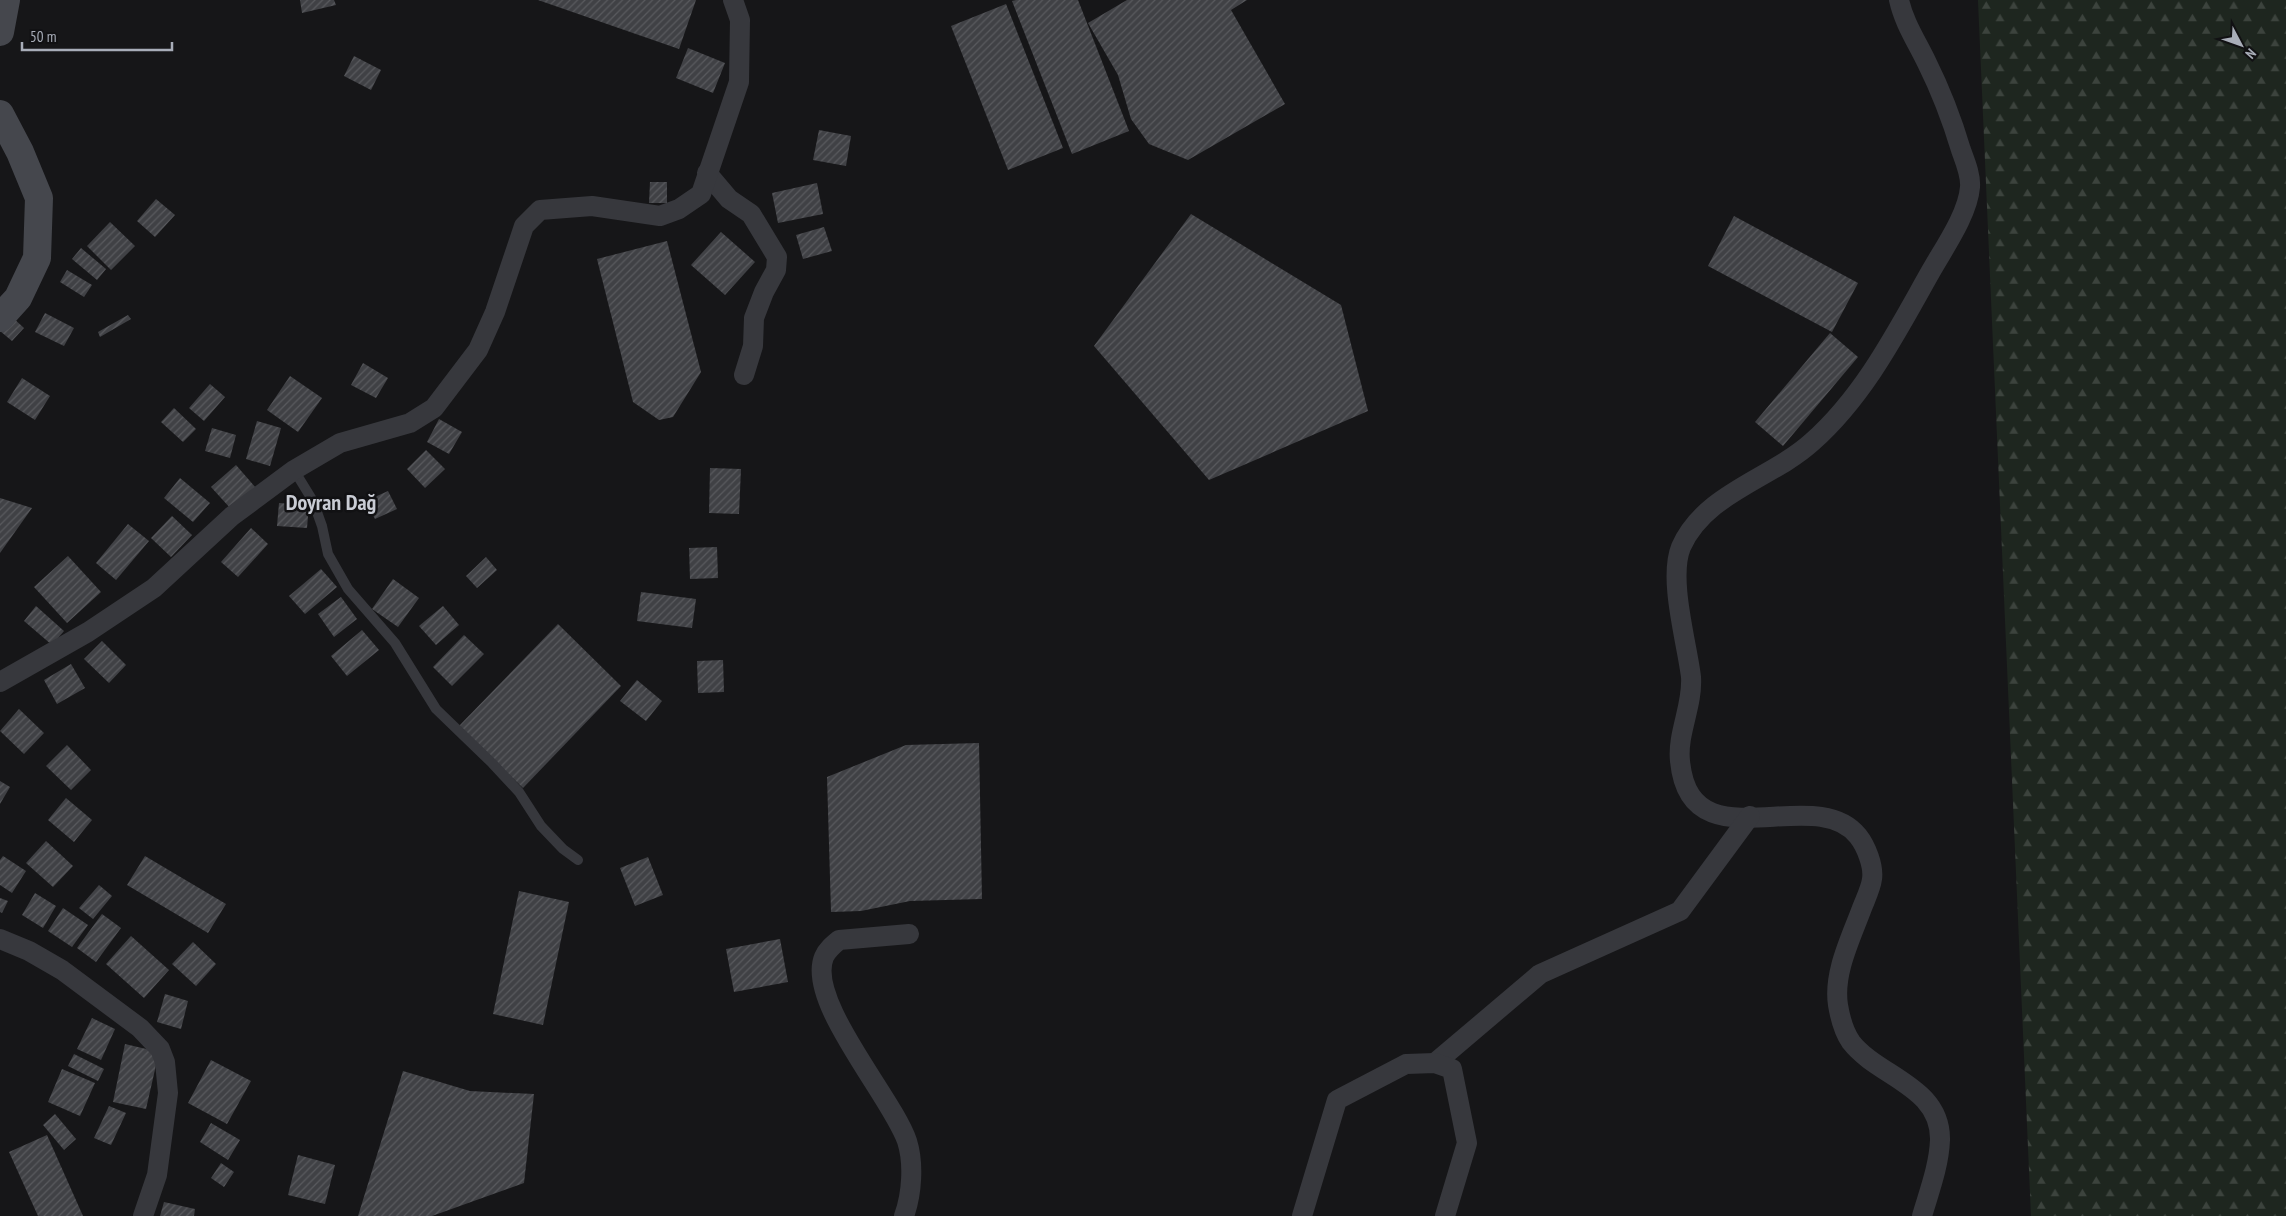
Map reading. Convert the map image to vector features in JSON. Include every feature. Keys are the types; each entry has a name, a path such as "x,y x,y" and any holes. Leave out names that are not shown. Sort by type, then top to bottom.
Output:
{"street":[{"path":"0,32 6,0"},
{"path":"0,682 88,632 154,588 232,516 294,470 340,443 410,424 434,408 478,350 495,312 524,226 540,210 592,206 660,216 679,209 701,194 739,82 740,20 734,0"},
{"path":"1898,0 1902,15 1927,62 1960,144 1970,185 1966,204 1951,237 1894,337 1876,366 1839,416 1811,444 1785,463 1709,509 1694,523 1679,551 1677,588 1691,680 1688,707 1680,744 1680,762 1686,788 1699,808 1719,816 1811,816 1838,820 1857,834 1867,852 1872,878 1848,945 1838,983 1838,1002 1848,1038 1864,1056 1926,1100 1937,1119 1940,1140 1933,1178 1922,1216"},
{"path":"0,114 20,152 39,198 37,258 9,295 0,318"},
{"path":"707,173 729,200 751,214 777,257 776,270 764,292 754,318 753,346 744,375"},
{"path":"1435,1063 1540,974 1680,911 1750,816"},
{"path":"904,1216 910,1177 907,1142 898,1121 842,1031 825,989 822,967 824,958 831,946 839,940 909,934"},
{"path":"0,939 62,970 140,1028 160,1049 167,1070 168,1093 157,1175 144,1216"},
{"path":"1302,1216 1336,1100 1406,1064 1435,1063 1452,1069 1467,1143 1445,1216"}],"lane":[{"path":"294,470 313,500 322,526 328,554 348,589 395,643 436,709 492,763 519,792 541,826 563,849 578,860"}],"green space":[{"path":"1978,0 2286,0 2286,1216 2031,1216"}],"building":[{"path":"300,0 334,0 336,5 302,13"},
{"path":"538,0 696,0 679,49"},
{"path":"1078,0 1129,131 1072,154 1012,1"},
{"path":"1127,0 1247,0 1231,10 1285,104 1188,160 1149,144 1131,119 1118,75 1088,23"},
{"path":"1006,4 1063,148 1008,170 951,26"},
{"path":"688,48 725,63 713,93 676,78"},
{"path":"354,56 381,70 371,90 344,76"},
{"path":"819,130 851,136 846,166 813,160"},
{"path":"650,182 667,182 667,203 649,203"},
{"path":"817,183 823,214 778,223 772,193"},
{"path":"156,199 175,215 155,237 137,221"},
{"path":"1191,214 1341,305 1368,411 1209,480 1094,346"},
{"path":"1734,216 1858,283 1832,332 1708,266"},
{"path":"110,222 135,246 111,270 87,246"},
{"path":"824,227 832,251 803,259 796,235"},
{"path":"721,232 755,262 725,295 691,265"},
{"path":"667,241 701,372 673,417 659,420 633,402 597,259"},
{"path":"81,248 106,269 97,280 72,259"},
{"path":"67,270 92,285 84,297 60,282"},
{"path":"45,313 74,328 64,346 35,332"},
{"path":"128,315 131,319 100,337 98,332"},
{"path":"12,317 24,328 12,341 0,331"},
{"path":"1830,333 1858,357 1783,446 1755,422"},
{"path":"363,363 388,378 376,398 351,385"},
{"path":"290,376 322,398 298,432 267,410"},
{"path":"22,378 50,396 35,420 7,402"},
{"path":"210,384 225,397 204,421 189,408"},
{"path":"174,408 196,429 183,442 161,422"},
{"path":"439,419 462,432 449,454 427,442"},
{"path":"257,421 281,428 270,466 246,459"},
{"path":"212,428 236,435 230,458 205,451"},
{"path":"426,450 445,469 425,488 407,469"},
{"path":"236,465 256,488 231,509 211,487"},
{"path":"710,468 741,469 739,514 709,513"},
{"path":"180,478 210,503 193,522 164,498"},
{"path":"388,491 397,509 375,519 366,501"},
{"path":"0,498 32,508 0,553"},
{"path":"279,503 309,505 307,528 277,526"},
{"path":"172,516 192,535 171,557 151,538"},
{"path":"128,524 149,541 116,580 96,563"},
{"path":"251,528 268,544 238,577 221,562"},
{"path":"717,547 718,578 690,579 689,548"},
{"path":"68,556 101,592 67,623 34,587"},
{"path":"486,557 497,570 477,588 466,576"},
{"path":"321,569 337,587 305,614 289,596"},
{"path":"393,579 419,598 398,627 372,609"},
{"path":"641,592 696,599 692,628 637,621"},
{"path":"341,597 357,619 334,637 318,614"},
{"path":"36,606 64,631 52,645 24,621"},
{"path":"443,606 459,625 436,645 419,626"},
{"path":"558,624 621,686 523,788 459,726"},
{"path":"362,630 379,650 347,676 331,656"},
{"path":"464,635 484,654 452,686 433,667"},
{"path":"102,641 126,665 109,683 84,659"},
{"path":"723,660 724,692 698,693 697,661"},
{"path":"71,664 85,688 57,704 44,680"},
{"path":"637,680 662,701 646,721 620,701"},
{"path":"19,709 44,733 24,754 0,731"},
{"path":"979,743 982,899 910,901 861,911 831,912 827,777 906,745"},
{"path":"67,745 91,770 71,790 46,766"},
{"path":"0,781 10,787 0,804"},
{"path":"66,798 92,820 74,842 48,820"},
{"path":"46,841 73,866 53,887 26,863"},
{"path":"3,856 26,871 12,893 0,885 0,860"},
{"path":"145,856 226,904 208,933 127,885"},
{"path":"648,857 663,895 635,906 620,868"},
{"path":"99,885 112,896 93,919 79,908"},
{"path":"519,891 569,902 543,1025 493,1014"},
{"path":"35,893 56,906 43,928 22,915"},
{"path":"0,898 8,901 2,913 0,912"},
{"path":"63,908 88,925 72,947 48,931"},
{"path":"102,914 121,928 96,962 77,948"},
{"path":"131,936 169,970 144,998 106,964"},
{"path":"780,939 788,982 734,992 726,949"},
{"path":"193,942 216,964 196,986 172,964"},
{"path":"165,994 188,1001 181,1029 157,1022"},
{"path":"92,1018 115,1029 101,1060 77,1049"},
{"path":"125,1044 159,1052 146,1109 113,1102"},
{"path":"74,1054 104,1069 98,1081 68,1066"},
{"path":"211,1060 251,1081 227,1124 188,1103"},
{"path":"62,1069 95,1083 80,1116 48,1102"},
{"path":"403,1071 470,1091 534,1094 524,1183 432,1216 358,1216"},
{"path":"109,1106 126,1113 111,1145 94,1138"},
{"path":"55,1114 76,1139 64,1150 43,1125"},
{"path":"211,1123 240,1140 228,1160 200,1142"},
{"path":"47,1135 83,1216 38,1216 9,1152"},
{"path":"298,1155 335,1165 325,1204 288,1195"},
{"path":"221,1163 234,1172 224,1187 211,1178"},
{"path":"164,1202 195,1209 194,1216 160,1216"}],"district":[{"name":"Doyran Dağ","path":"331,502"}]}
